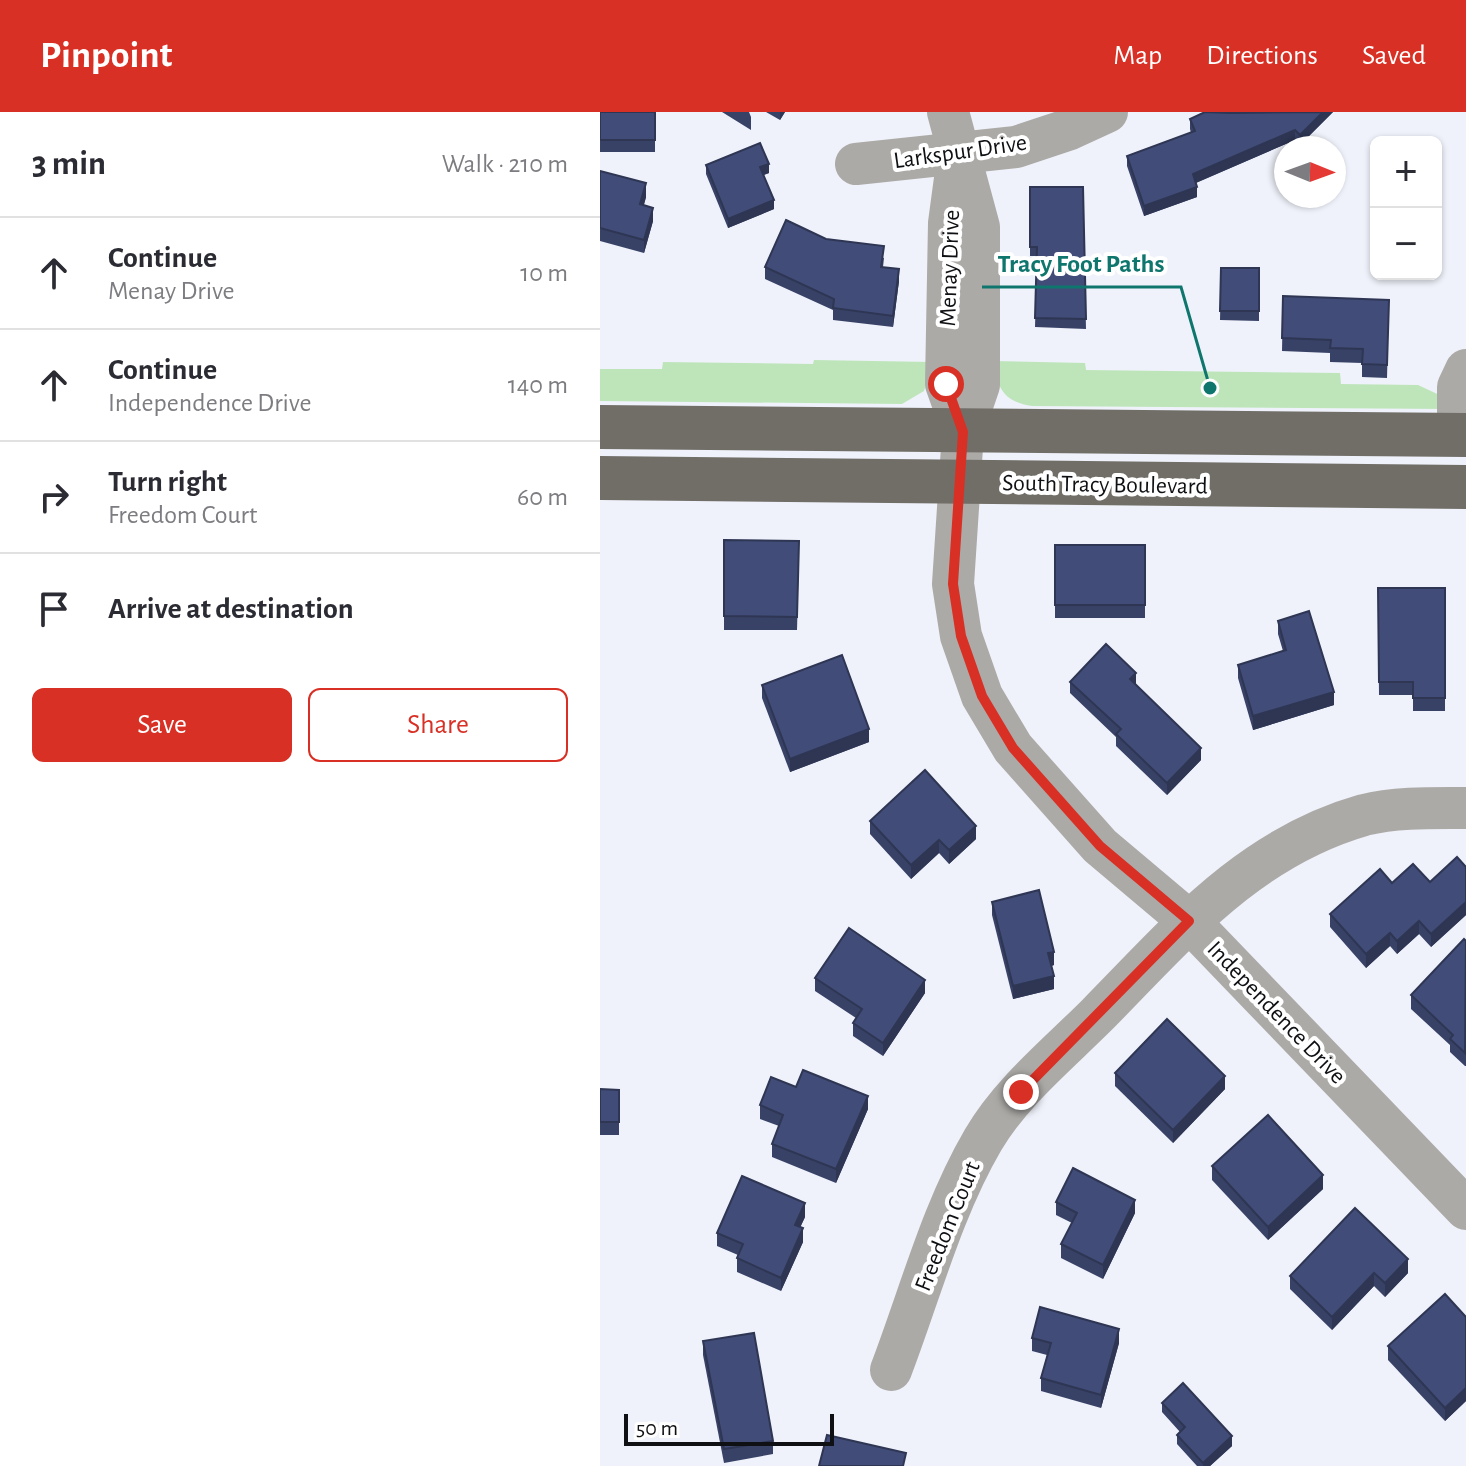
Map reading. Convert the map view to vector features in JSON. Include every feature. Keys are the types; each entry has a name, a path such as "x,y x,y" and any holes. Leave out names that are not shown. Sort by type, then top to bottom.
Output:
{"main road":[{"path":"600,427 1462,435"},
{"name":"South Tracy Boulevard","path":"600,478 1466,487"}],"street":[{"name":"Menay Drive","path":"948,112 979,227 979,385 963,432"},
{"name":"Larkspur Drive","path":"856,164 1016,147 1070,129 1107,112"},
{"path":"1462,435 1458,387 1466,370"},
{"name":"Independence Drive","path":"963,432 953,584 961,636 982,696 1013,748 1100,846 1189,921 1466,1209"},
{"name":"Freedom Court","path":"891,1370 963,1177 985,1137 1021,1092 1189,921 1255,864 1310,835 1366,815 1426,808 1466,808"}],"green space":[{"path":"814,360 932,362 924,391 902,404 600,401 600,369 662,369 663,362 813,364"},
{"path":"993,361 1085,363 1086,370 1340,373 1341,384 1418,385 1446,398 1446,409 1032,406 1008,397 997,379"}],"building":[{"path":"600,112 655,112 655,140 600,140"},
{"path":"1205,112 1323,112 1300,135 1295,130 1274,136 1274,139 1193,174 1197,187 1144,206 1127,156 1195,131 1190,119"},
{"path":"760,143 769,164 760,167 774,200 728,219 706,165"},
{"path":"600,171 646,183 640,204 653,208 644,240 600,228"},
{"path":"1030,187 1083,187 1086,319 1035,318 1037,247 1030,247"},
{"path":"786,220 826,239 884,246 881,267 899,269 893,316 833,308 834,299 765,267"},
{"path":"1221,268 1259,268 1259,311 1220,311"},
{"path":"1283,296 1389,300 1387,365 1362,364 1363,349 1330,348 1331,340 1282,338"},
{"path":"724,540 799,541 797,617 724,616"},
{"path":"1055,545 1145,545 1145,605 1055,605"},
{"path":"1378,588 1445,588 1445,698 1413,698 1413,682 1379,682"},
{"path":"1309,611 1334,692 1253,716 1238,665 1286,650 1278,621"},
{"path":"1106,644 1136,673 1130,679 1201,748 1167,783 1116,734 1121,729 1070,682"},
{"path":"842,655 869,729 790,759 762,685"},
{"path":"925,770 976,826 949,850 939,840 911,865 870,821"},
{"path":"1457,857 1466,867 1466,902 1431,934 1419,921 1397,941 1390,933 1366,954 1330,914 1380,869 1392,883 1413,864 1430,882"},
{"path":"1039,890 1054,952 1048,953 1054,976 1013,986 992,902"},
{"path":"849,928 925,980 883,1043 853,1023 862,1009 815,978"},
{"path":"1464,939 1465,1053 1450,1039 1453,1035 1411,995"},
{"path":"1167,1019 1225,1076 1173,1130 1115,1073"},
{"path":"803,1070 868,1096 836,1169 772,1144 783,1115 760,1105 771,1077 796,1087"},
{"path":"600,1089 619,1090 619,1122 600,1122"},
{"path":"1268,1115 1323,1175 1268,1227 1212,1166"},
{"path":"1073,1168 1135,1200 1103,1265 1061,1244 1077,1213 1056,1202"},
{"path":"742,1176 805,1203 795,1225 803,1228 781,1278 737,1258 743,1244 717,1233"},
{"path":"1355,1208 1408,1259 1385,1283 1374,1273 1332,1317 1290,1276"},
{"path":"1445,1294 1466,1317 1466,1388 1445,1408 1388,1346"},
{"path":"1040,1307 1119,1329 1101,1395 1041,1378 1051,1343 1032,1338"},
{"path":"754,1333 773,1441 724,1449 703,1341"},
{"path":"1183,1383 1232,1436 1203,1463 1177,1435 1185,1427 1162,1403"},
{"path":"827,1435 906,1453 903,1466 819,1466"}],"place":[{"name":"Tracy Foot Paths","path":"1210,388"}],"route":[{"path":"946,384 963,432 953,584 961,636 982,696 1013,748 1100,846 1189,921 1021,1092"}]}
